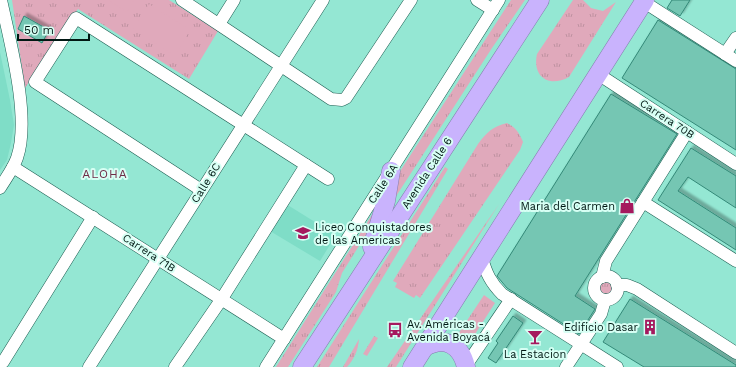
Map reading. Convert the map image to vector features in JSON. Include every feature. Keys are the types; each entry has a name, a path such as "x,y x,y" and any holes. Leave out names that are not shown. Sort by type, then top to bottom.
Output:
{"highway":[{"name":"Avenida Calle 6","path":"302,367 540,0"},
{"path":"412,367 644,1"},
{"path":"365,269 384,207 391,171"},
{"path":"425,347 436,342 448,343 460,352 464,358 465,367"}],"street":[{"path":"0,188 13,167 17,157 21,126 16,73 1,0"},
{"path":"182,0 331,99 336,100 346,98 411,0"},
{"path":"219,24 234,0"},
{"name":"Calle 6C","path":"89,367 322,0"},
{"path":"477,0 496,5"},
{"path":"644,1 736,61"},
{"name":"Calle 6A","path":"266,367 496,5"},
{"path":"201,190 35,82 76,18 328,179"},
{"path":"726,54 736,38"},
{"name":"Carrera 70B","path":"598,74 736,164"},
{"path":"602,277 606,262 687,132"},
{"path":"175,367 221,300 306,165"},
{"name":"Carrera 71B","path":"13,167 284,339"},
{"path":"643,202 736,261"},
{"path":"5,363 93,217"},
{"path":"482,258 485,271 492,283 502,294 618,367"},
{"path":"606,276 613,279 617,285 618,288 615,296 609,300 598,298 596,295 594,288 596,281 602,277 606,276"},
{"path":"617,285 627,285 637,289 736,352"},
{"path":"465,367 511,299"},
{"path":"566,367 601,314 605,300"}],"shaded area":[{"path":"0,52 14,125 7,160 0,170"},
{"name":"Liceo Conquistadores de las Americas","path":"286,204 336,235 320,261 270,231"}],"green space":[{"path":"12,0 169,0 218,31 189,79 78,9 25,88"},
{"path":"108,0 134,0 127,12"},
{"path":"511,0 525,0 492,48 391,204 395,179"},
{"path":"573,0 583,0 591,8 603,11 616,2 569,77 562,80 549,81 540,74 537,69 537,54"},
{"path":"149,4 190,30 175,56 133,29"},
{"path":"507,123 519,133 522,139 523,142 520,150 420,298 416,295 414,298 395,287 397,283 393,281 478,144 490,130"},
{"path":"445,167 448,169 329,367 317,367"},
{"path":"380,202 377,217 342,273 336,292 288,367 276,367"},
{"path":"499,204 396,367 387,367"},
{"path":"606,280 612,283 615,289 612,295 606,298 600,295 597,289 600,283"},
{"path":"484,295 495,303 470,342 458,334"},
{"path":"374,336 378,338 367,356 363,354"},
{"path":"359,339 354,358 347,367 343,367"}],"building":[{"path":"672,0 690,0 680,16 667,8"},
{"path":"24,16 49,30 42,43 18,29"},
{"path":"658,20 736,69 736,150 622,78"},
{"path":"611,94 677,134 575,296 595,309 579,334 507,288 497,276"},
{"path":"691,148 736,176 736,208 688,177 678,191 736,228 736,250 658,200"},
{"path":"630,299 736,365 736,367 644,367 603,342"},
{"path":"513,316 523,323 496,363 488,358 498,343 496,341"}],"place":[{"name":"Maria del Carmen","path":"627,206"},
{"name":"Liceo Conquistadores de las Americas","path":"303,233"},
{"name":"Edificio Dasar","path":"650,327"},
{"name":"Av. Américas - Avenida Boyacá","path":"395,330"},
{"name":"La Estacion","path":"535,337"}],"district":[{"name":"ALOHA","path":"105,174"}]}
